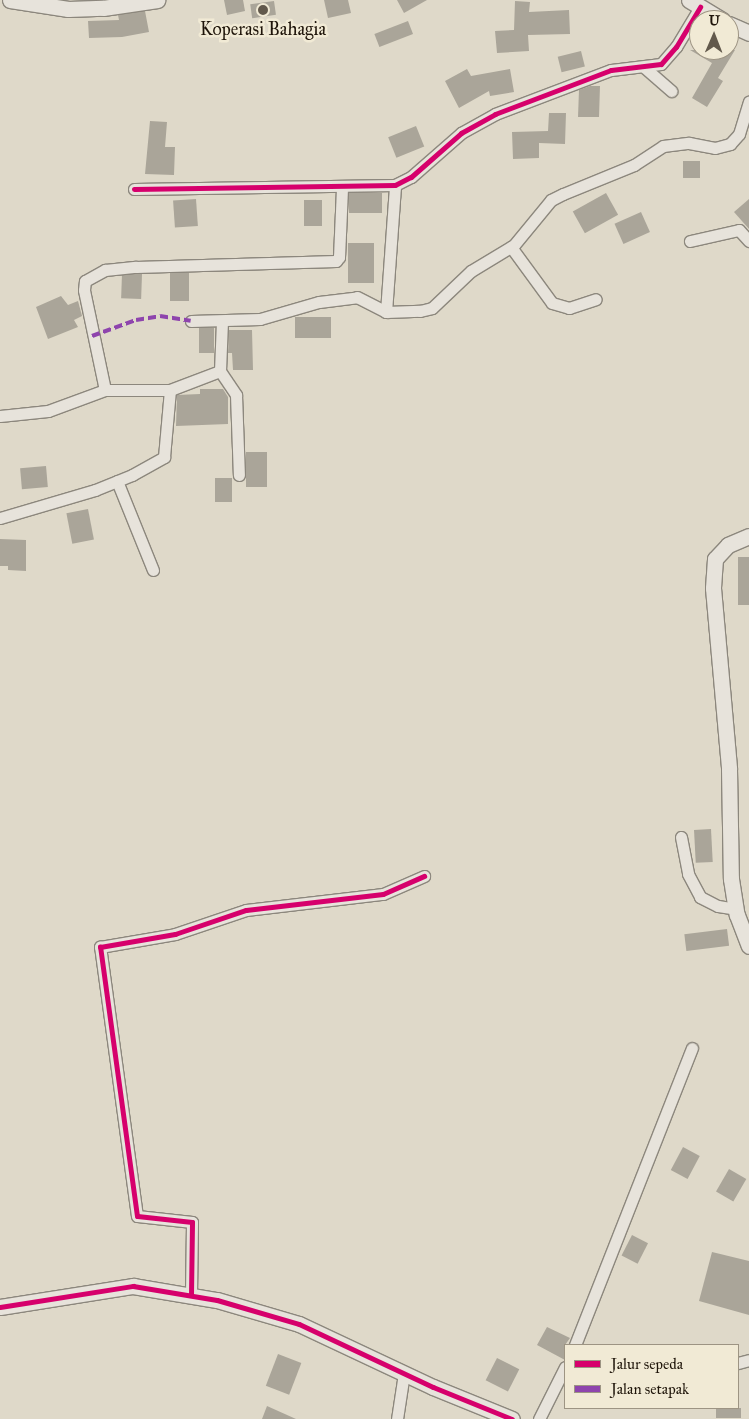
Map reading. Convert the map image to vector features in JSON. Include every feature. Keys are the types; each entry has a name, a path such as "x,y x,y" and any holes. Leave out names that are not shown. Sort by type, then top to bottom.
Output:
{"street":[{"path":"10,0 75,9 157,0"},
{"path":"134,189 395,185 411,177 461,133 479,122 611,70 654,68 667,59 694,3 706,10"},
{"path":"645,68 671,91"},
{"path":"191,321 260,320 319,302 351,297 386,312 420,312 432,308 471,271 511,247 551,200 606,174 634,165 657,149 670,144 689,143 710,148 730,144 739,134 749,101"},
{"path":"386,312 395,185"},
{"path":"105,390 84,290 89,277 105,270 136,267 336,261 339,257 342,187"},
{"path":"690,241 739,230 749,241"},
{"path":"511,247 552,302 569,308 596,299"},
{"path":"222,321 220,371 236,394 239,476"},
{"path":"0,416 48,411 105,390 170,390 220,371"},
{"path":"0,518 117,481 164,457 170,390"},
{"path":"117,481 153,570"},
{"path":"749,536 723,549 715,559 713,570 716,638 729,769 729,855 736,909 749,946"},
{"path":"681,838 688,874 700,897 718,906 736,909"},
{"path":"191,1294 192,1222 137,1216 100,947 175,934 246,910 383,894 424,876"},
{"path":"575,1344 692,1048"},
{"path":"0,1307 133,1286 191,1294 300,1324 506,1418"},
{"path":"540,1419 564,1369"},
{"path":"397,1419 404,1373"}],"building":[{"path":"224,0 243,0 245,11 227,15"},
{"path":"324,0 348,0 351,13 328,18"},
{"path":"397,0 427,0 404,13"},
{"path":"274,1 276,15 252,18 250,4"},
{"path":"515,1 530,2 529,12 569,10 570,34 528,35 529,51 497,53 495,31 514,30"},
{"path":"145,11 149,32 122,37 89,38 88,21 119,20 118,15"},
{"path":"408,21 413,34 379,47 374,34"},
{"path":"581,51 585,67 562,72 558,57"},
{"path":"707,60 729,60 718,78 723,81 707,107 692,98 712,63"},
{"path":"467,69 471,76 510,69 514,92 490,96 489,91 459,108 445,81"},
{"path":"590,86 600,86 599,117 578,117 579,90"},
{"path":"549,113 566,113 565,144 539,143 539,158 513,159 512,132 548,131"},
{"path":"150,121 167,122 165,147 175,147 174,175 145,174"},
{"path":"416,126 424,146 396,158 388,137"},
{"path":"683,161 700,161 700,178 683,178"},
{"path":"349,193 382,193 382,213 349,213"},
{"path":"606,193 618,215 585,233 573,211"},
{"path":"196,199 198,226 175,228 173,201"},
{"path":"749,199 749,229 734,212"},
{"path":"304,200 322,200 322,226 304,226"},
{"path":"641,212 650,232 623,244 615,224"},
{"path":"348,243 374,243 374,283 348,283"},
{"path":"122,273 142,274 141,299 121,298"},
{"path":"170,273 189,273 189,301 170,301"},
{"path":"61,296 68,305 78,301 82,316 74,320 78,327 48,339 36,307"},
{"path":"295,317 331,317 331,338 295,338"},
{"path":"199,328 214,328 214,353 199,353"},
{"path":"229,330 252,330 253,370 233,370 232,353 228,353"},
{"path":"200,389 223,389 228,397 228,424 176,426 177,395 200,394"},
{"path":"246,452 267,452 267,487 246,487"},
{"path":"46,466 48,487 22,489 20,468"},
{"path":"215,478 232,478 232,502 215,502"},
{"path":"88,509 94,539 72,544 66,513"},
{"path":"0,539 26,540 26,571 8,570 8,566 0,566"},
{"path":"738,557 749,557 749,605 738,605"},
{"path":"711,829 713,862 696,863 694,830"},
{"path":"727,929 729,946 686,951 684,934"},
{"path":"683,1147 700,1156 688,1179 671,1170"},
{"path":"729,1169 746,1179 733,1202 716,1192"},
{"path":"632,1235 648,1243 638,1264 622,1255"},
{"path":"712,1252 749,1261 749,1315 699,1301"},
{"path":"547,1327 570,1338 564,1344 564,1359 537,1345"},
{"path":"278,1354 301,1363 289,1395 266,1386"},
{"path":"497,1358 519,1369 508,1392 486,1380"},
{"path":"267,1406 296,1419 262,1419"},
{"path":"741,1408 741,1418 716,1418 716,1409"}],"marked path":[{"path":"92,336 136,320 160,316 191,321"}],"cycle path":[{"path":"134,189 395,185 411,177 461,133 495,114 611,70 661,64 676,47 700,7"},
{"path":"191,1295 192,1222 137,1216 100,947 175,934 246,910 383,894 424,876"},
{"path":"0,1307 133,1286 217,1300 299,1324 433,1387 512,1419"}],"place":[{"name":"Koperasi Bahagia","path":"263,10"}]}
